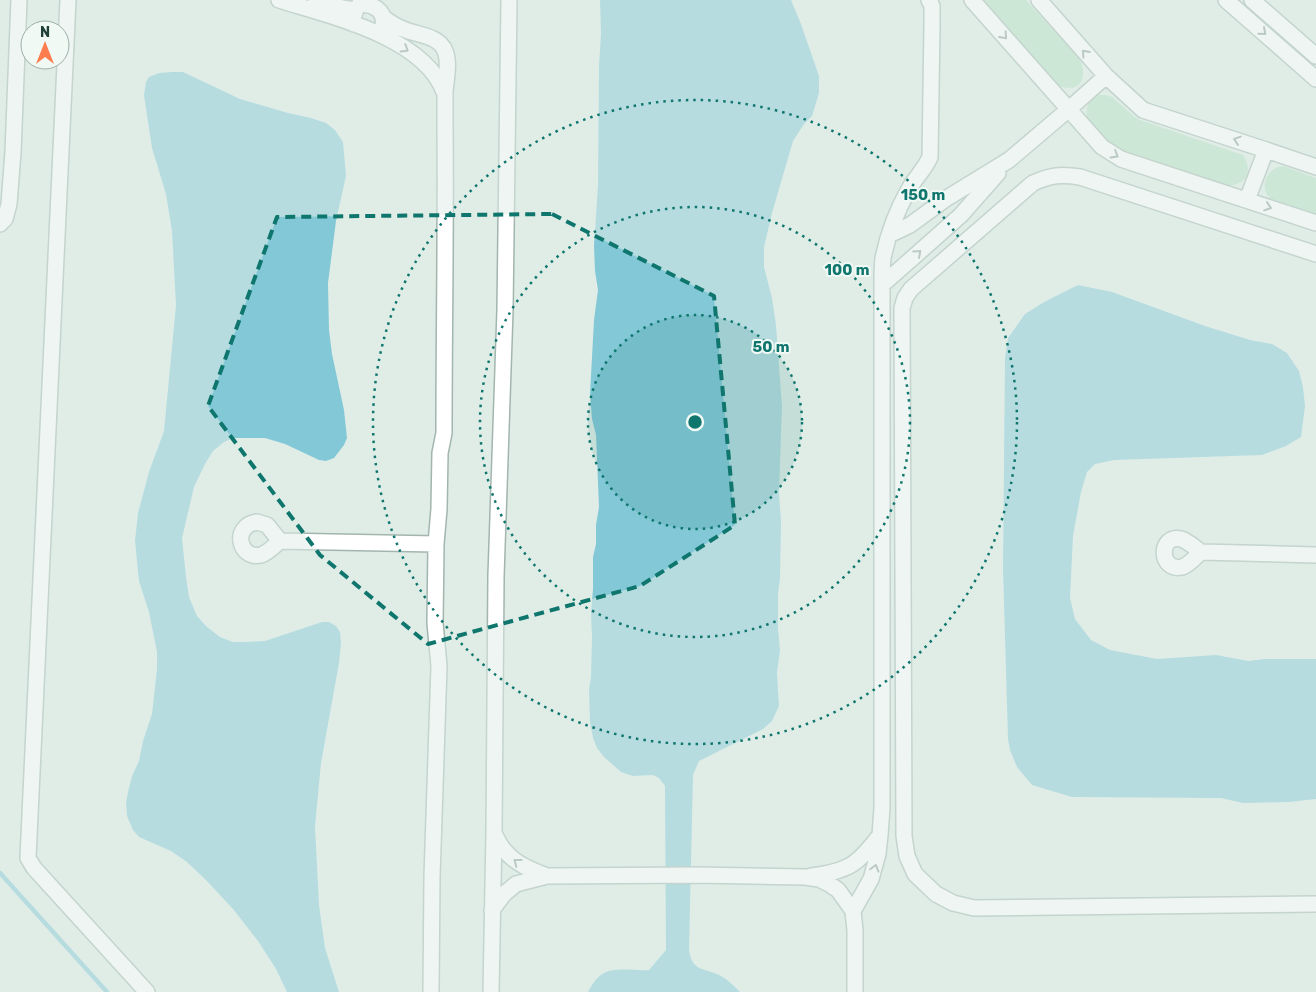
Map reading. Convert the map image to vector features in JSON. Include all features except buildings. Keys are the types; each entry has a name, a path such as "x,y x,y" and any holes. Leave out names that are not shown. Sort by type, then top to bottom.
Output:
{"street":[{"path":"0,224 5,220 9,204 19,0"},
{"path":"67,20 68,0"},
{"path":"68,20 76,0"},
{"path":"279,0 357,10 366,4 374,5 391,24 426,36 442,46 447,61 445,94 444,433 440,453 436,544 436,623 439,666 432,877 432,992"},
{"path":"316,0 342,8 357,10 375,33 408,49 424,63 437,77 445,94"},
{"path":"491,992 496,576 505,310 509,0"},
{"path":"853,911 871,879 878,854 882,808 883,260 889,235 903,200 913,181 928,163 930,157 932,6 929,0"},
{"path":"972,0 1102,147 1121,159 1316,223"},
{"path":"1039,0 1106,76 1143,110 1316,167"},
{"path":"1226,0 1316,80"},
{"path":"1252,0 1316,56"},
{"path":"375,33 383,28 384,22 379,9"},
{"path":"65,70 28,858 34,868 147,992"},
{"path":"882,285 961,215 1009,160 1106,76"},
{"path":"1247,200 1266,150"},
{"path":"889,235 910,225 947,198 1009,160"},
{"path":"1316,254 1080,177 1063,175 1047,177 1033,183 911,289 904,298 902,328 904,836 907,856 915,874 936,894 953,903 974,908 1316,904"},
{"path":"280,540 436,544"},
{"path":"1201,552 1316,556"},
{"path":"494,832 504,850 518,863 547,876"},
{"path":"805,877 829,874 844,869 865,854 880,835"},
{"path":"492,910 504,894 516,884 547,876 697,875 805,877 819,879 838,890 853,911 855,930 855,992"}],"highlighted area":[{"path":"552,214 714,296 735,525 640,586 428,644 320,555 208,406 277,217"}],"green space":[{"path":"982,0 1026,0 1079,58 1083,72 1083,78 1080,83 1071,88 1057,85"},
{"path":"1097,95 1112,97 1136,118 1143,121 1243,155 1248,168 1245,178 1237,184 1223,185 1116,149 1109,145 1088,121 1086,114 1088,106"},
{"path":"1283,166 1316,178 1316,215 1280,204 1268,196 1265,188 1267,176 1277,167"}],"water":[{"path":"600,0 791,0 819,76 819,93 812,116 804,124 793,141 764,247 764,267 772,298 776,325 782,406 779,493 781,521 780,578 778,594 780,650 777,673 779,706 772,721 763,729 699,761 693,775 689,949 696,966 721,976 740,992 588,992 594,981 609,971 649,970 666,950 665,786 659,778 653,775 633,776 621,772 597,748 590,722 589,689 591,677 593,557 599,507 596,435 592,419 590,394 594,320 598,290 594,246 598,185"},
{"path":"183,72 240,99 326,123 335,130 343,142 346,176 336,221 328,283 329,330 344,410 347,438 334,458 326,461 319,460 285,444 265,438 233,438 224,442 213,451 194,487 182,538 189,597 197,616 220,637 233,642 265,641 322,622 329,622 336,626 340,632 339,663 321,763 315,826 319,905 325,948 339,992 287,992 276,969 258,941 233,909 187,862 171,851 139,837 133,830 127,816 126,803 128,792 152,714 157,669 157,652 149,612 139,581 135,541 138,513 149,472 164,431 176,305 172,231 166,194 152,148 144,95 146,82 149,77 159,73"},
{"path":"1078,285 1112,292 1205,326 1250,340 1272,344 1287,353 1299,371 1305,406 1301,437 1286,446 1262,455 1114,460 1095,464 1087,472 1081,492 1073,536 1070,598 1075,619 1091,640 1110,650 1157,659 1216,655 1248,661 1316,659 1316,799 1289,802 1243,803 1221,798 1072,797 1032,785 1017,767 1008,739 1003,569 1005,358 1008,338 1025,314"}],"waterway":[{"path":"0,873 107,992"}]}
